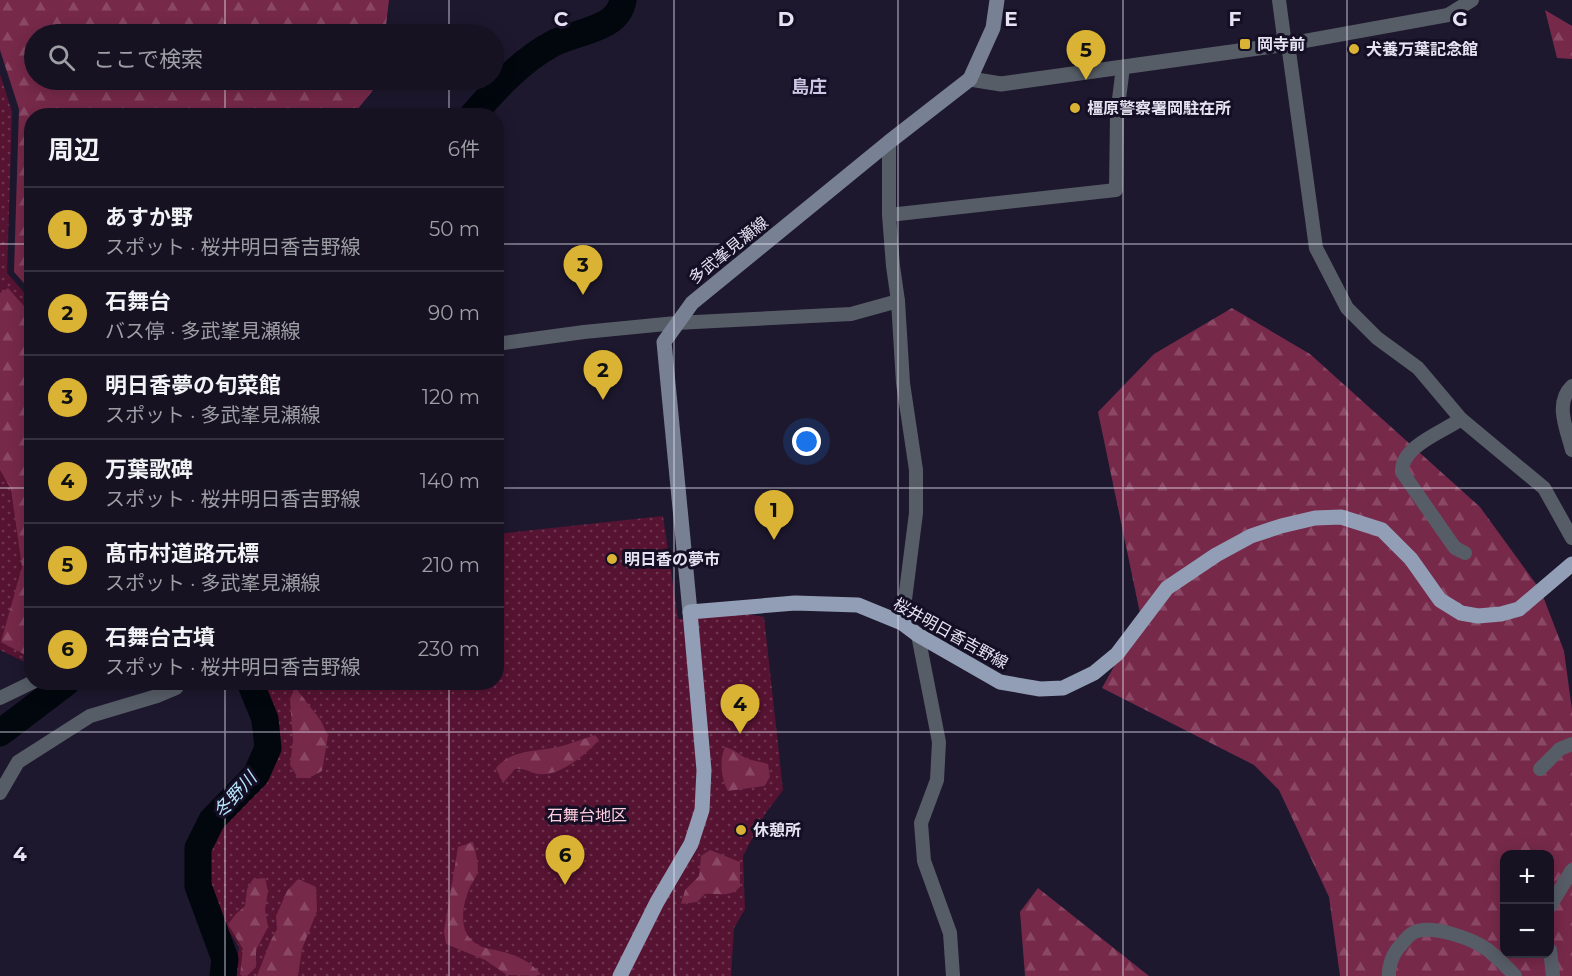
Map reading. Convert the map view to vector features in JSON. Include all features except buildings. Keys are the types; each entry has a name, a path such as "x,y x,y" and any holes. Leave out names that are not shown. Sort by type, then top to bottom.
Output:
{"main road":[{"name":"多武峯見瀬線","path":"690,612 663,342 692,303 970,79 993,28 997,0"},
{"name":"桜井明日香吉野線","path":"690,612 795,603 858,605 902,623 918,635 1000,682 1040,690 1063,688 1094,673 1117,654 1167,588 1206,561 1251,536 1281,526 1315,518 1341,518 1382,530 1411,559 1440,600 1461,613 1478,616 1501,614 1519,609 1572,564"},
{"path":"626,973 657,902 691,844 702,810 704,770 690,612"}],"street":[{"path":"1279,0 1316,248 1347,308 1377,338 1418,368 1461,420 1544,488 1572,538"},
{"path":"970,79 1001,84 1287,44 1448,15 1472,0"},
{"path":"889,215 1116,190 1117,115 1123,67"},
{"path":"889,142 889,215 893,266 898,301 903,383 916,470 916,513 902,623"},
{"path":"504,343 676,323 851,314 898,301"},
{"path":"1572,386 1562,402 1572,450"},
{"path":"1461,420 1427,438 1408,455 1402,465 1402,472 1455,548 1465,553"},
{"path":"918,635 939,742 937,780 921,823 924,861 950,933 953,976"},
{"path":"0,698 24,686"},
{"path":"0,793 18,762 90,717 171,690"},
{"path":"1540,769 1560,749 1572,744"},
{"path":"1551,904 1572,870"},
{"path":"1389,976 1388,971 1396,950 1412,933 1424,929 1450,933 1486,948 1515,976"},
{"path":"1551,958 1552,976"}],"green space":[{"path":"0,0 389,0 386,24 24,24 24,90 373,90 359,108 24,108 24,283 14,272 19,109 0,50"},
{"path":"1545,10 1572,26 1572,59 1557,58"},
{"path":"0,74 12,112 7,273 24,292 24,662 0,650"},
{"path":"8,288 24,306 24,654 1,642 22,567 11,489 0,470 0,293"},
{"path":"1232,308 1310,354 1480,507 1541,591 1564,651 1572,710 1572,976 1340,976 1329,897 1279,790 1254,765 1102,688 1141,618 1098,412 1154,354"},
{"name":"石舞台地区","path":"663,516 678,619 748,614 764,617 783,790 765,814 743,856 745,909 734,928 731,976 235,976 239,947 216,910 206,881 204,847 217,825 262,780 275,753 275,723 266,690 504,690 504,533"},
{"path":"294,690 297,690 321,721 328,736 322,771 309,778 298,778 290,765 293,741 290,699"},
{"path":"595,735 599,740 587,752 555,772 538,774 515,769 503,783 496,768 509,757 517,754 558,747"},
{"path":"725,747 748,759 768,764 770,777 764,786 728,791 722,769"},
{"path":"473,842 478,871 464,905 465,931 477,944 519,957 541,974 536,976 507,975 485,960 446,944 444,931 458,847"},
{"path":"710,850 740,862 740,887 732,893 705,894 697,902 681,904 685,890 699,876 701,856"},
{"path":"265,878 268,891 265,910 268,927 256,950 256,967 247,976 240,975 243,949 228,924 245,906 247,889 253,879"},
{"path":"298,879 316,887 317,911 302,949 298,976 257,976 277,929 276,916 287,891"},
{"path":"1038,888 1149,976 1025,976 1020,912"}],"waterway":[{"path":"504,81 519,67 552,44 594,29 613,18 623,0"},
{"path":"479,108 495,90"},
{"path":"0,733 56,690"},
{"name":"冬野川","path":"223,976 225,959 198,886 198,848 212,820 256,775 268,748 265,719 253,690"}],"place":[{"name":"岡寺前","path":"1245,44"},
{"name":"犬養万葉記念館","path":"1354,49"},
{"name":"髙市村道路元標","path":"1086,80"},
{"name":"橿原警察署岡駐在所","path":"1075,108"},
{"name":"明日香夢の旬菜館","path":"583,295"},
{"name":"石舞台","path":"603,400"},
{"name":"あすか野","path":"774,540"},
{"name":"明日香の夢市","path":"612,559"},
{"name":"万葉歌碑","path":"740,734"},
{"name":"休憩所","path":"741,830"},
{"name":"石舞台古墳","path":"565,885"}],"district":[{"name":"島庄","path":"809,87"}]}
